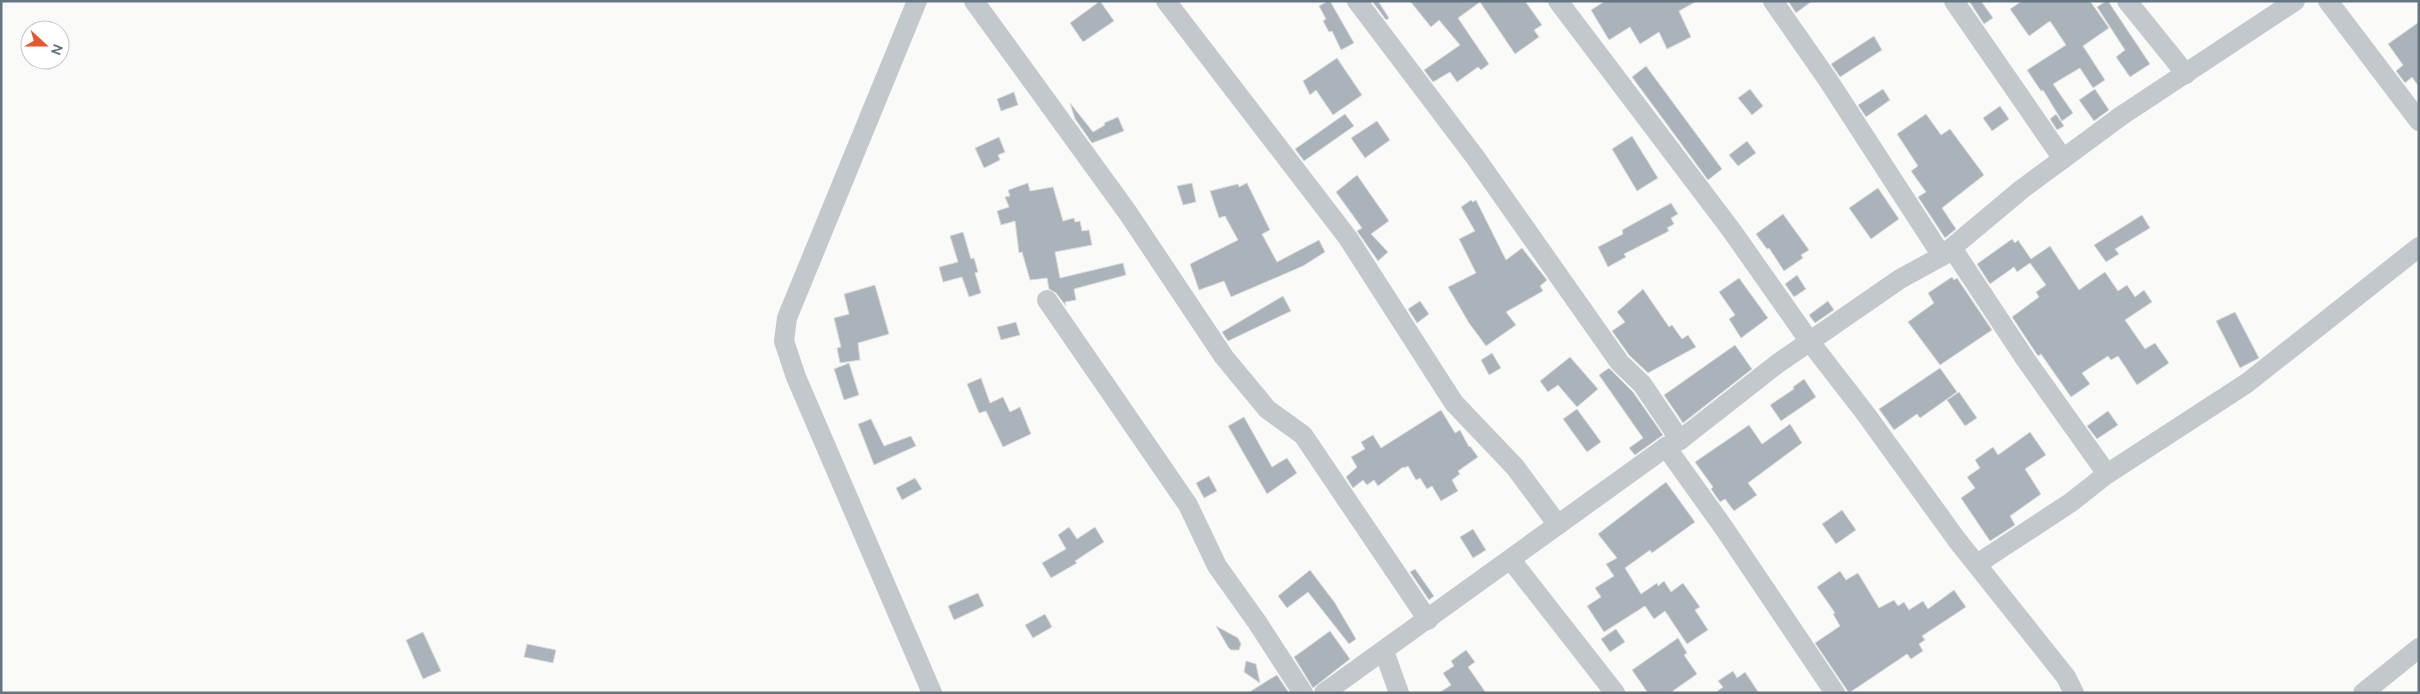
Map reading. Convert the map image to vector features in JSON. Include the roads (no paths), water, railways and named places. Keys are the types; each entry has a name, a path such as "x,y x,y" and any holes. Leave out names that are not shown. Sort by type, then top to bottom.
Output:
{"street":[{"path":"917,1 787,318 783,336 788,358 813,418 932,693"},
{"path":"974,1 1128,213 1224,357 1266,409 1303,435 1428,620"},
{"path":"1166,1 1348,238 1454,403 1515,467 1558,525"},
{"path":"1357,1 1474,157 1620,363 1642,384 1673,443 1724,528 1835,693"},
{"path":"1558,1 1732,231 1810,342 1865,412 1976,564 2066,677 2074,693"},
{"path":"1772,1 1947,252 2107,474"},
{"path":"1954,1 2063,159"},
{"path":"2127,1 2186,74"},
{"path":"1324,693 1428,620 1810,342 1900,279 1947,252 2022,189 2121,116 2294,1"},
{"path":"2328,1 2419,122"},
{"path":"1976,564 2070,503 2107,474 2247,383 2419,247"},
{"path":"1047,300 1188,505 1217,566 1257,622 1303,693"},
{"path":"1511,560 1616,693"},
{"path":"2363,693 2419,648"},
{"path":"1384,651 1399,693"}]}
